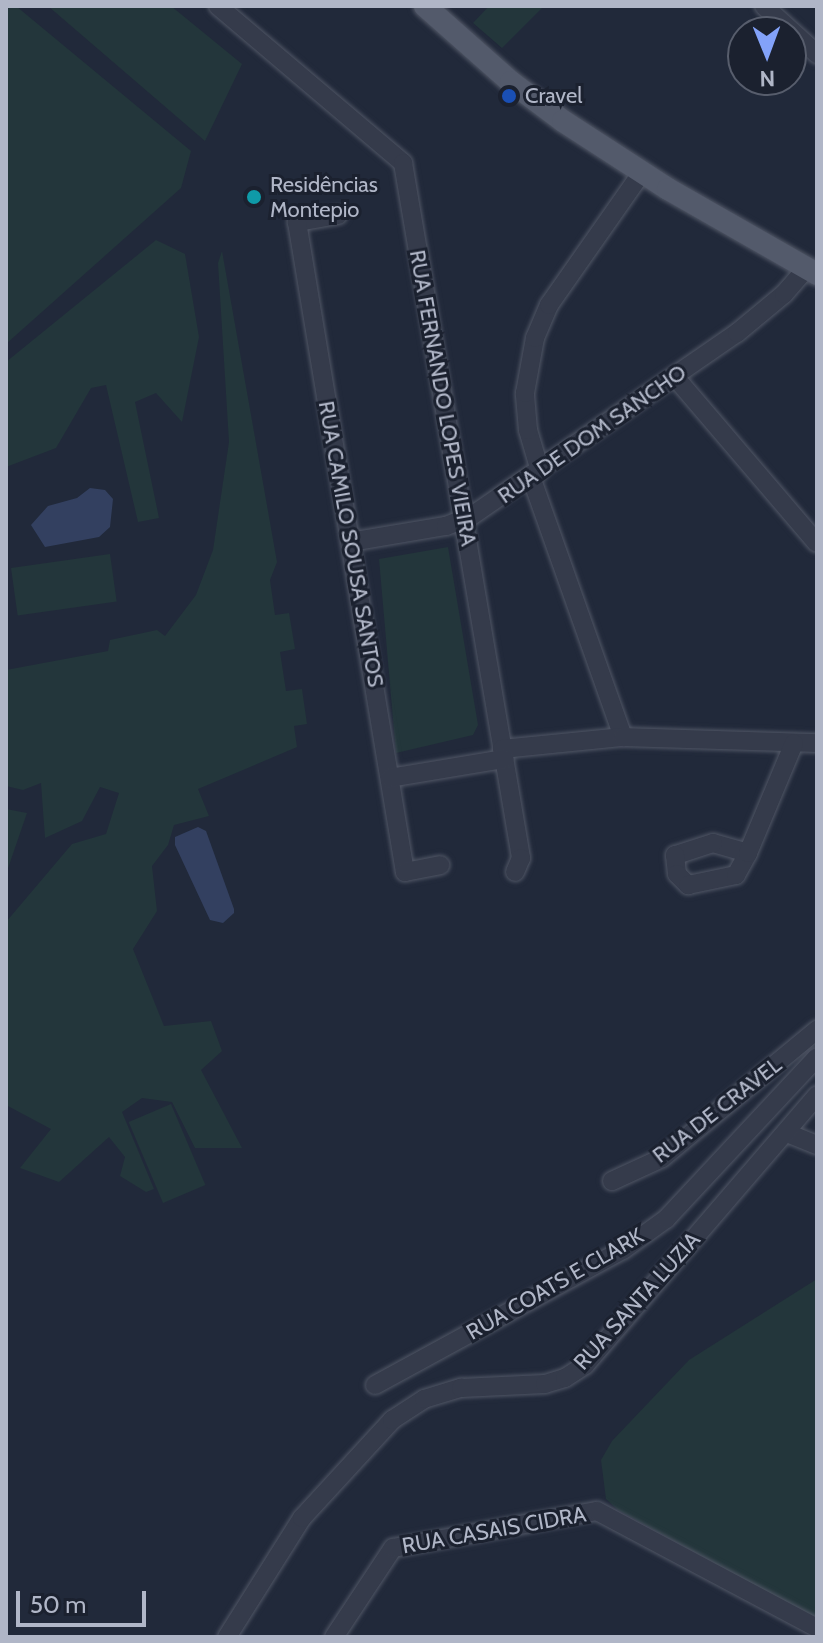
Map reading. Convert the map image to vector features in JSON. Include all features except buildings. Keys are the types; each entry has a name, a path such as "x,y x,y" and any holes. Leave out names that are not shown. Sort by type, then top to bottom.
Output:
{"main road":[{"path":"425,6 511,82 642,172 811,272"}],"street":[{"name":"RUA FERNANDO LOPES VIEIRA","path":"218,6 403,163 521,858 515,872"},
{"path":"764,6 817,54"},
{"path":"623,737 536,474 525,393 535,338 549,305 642,172"},
{"name":"RUA CAMILO SOUSA SANTOS","path":"338,215 297,222 405,872 440,865"},
{"name":"RUA DE DOM SANCHO","path":"350,542 464,520 675,377 811,272"},
{"path":"675,377 817,543"},
{"path":"390,778 503,754 623,737 712,737 817,743"},
{"path":"748,853 794,743"},
{"name":"RUA DE CRAVEL","path":"612,1181 662,1158 817,1030"},
{"name":"RUA COATS E CLARK","path":"375,1385 623,1250 655,1227 817,1057"},
{"name":"RUA SANTA LUZIA","path":"227,1637 302,1518 392,1420 424,1399 461,1388 545,1384 565,1378 585,1365 817,1095"},
{"path":"787,1133 817,1145"},
{"name":"RUA CASAIS CIDRA","path":"334,1637 393,1548 597,1511 817,1628"}],"green space":[{"path":"6,6 16,6 191,151 181,188 6,344"},
{"path":"48,6 171,6 242,64 205,141"},
{"path":"489,6 544,6 502,48 473,23"},
{"path":"156,240 185,254 199,337 182,422 156,393 135,402 159,518 138,522 106,385 91,388 56,448 6,467 6,362"},
{"path":"222,251 277,562 270,580 275,615 289,613 295,649 280,652 286,691 302,689 307,724 294,726 297,747 198,789 209,816 174,825 168,845 152,866 157,911 133,949 164,1026 211,1021 222,1051 201,1070 242,1148 195,1148 172,1102 142,1098 122,1112 154,1189 146,1192 120,1176 125,1157 109,1137 59,1182 20,1168 51,1129 6,1105 6,922 72,844 106,834 119,793 100,787 82,821 45,838 41,783 23,790 6,786 6,670 108,651 110,640 157,630 165,636 196,595 213,550 229,442 218,263"},
{"path":"448,547 478,725 473,735 396,753 379,559"},
{"path":"110,554 117,602 18,615 11,568"},
{"path":"6,809 27,813 6,874"},
{"path":"171,1104 205,1185 163,1203 129,1122"},
{"path":"817,1279 817,1620 618,1510 606,1499 601,1460 612,1441 689,1360"}],"water":[{"path":"90,488 105,490 113,499 110,527 99,537 45,547 31,525 48,506 77,498"},
{"path":"198,827 206,831 234,909 234,913 223,923 210,920 175,845 175,837"}],"place":[{"name":"Cravel","path":"509,96"},
{"name":"Residências Montepio","path":"254,197"}]}
